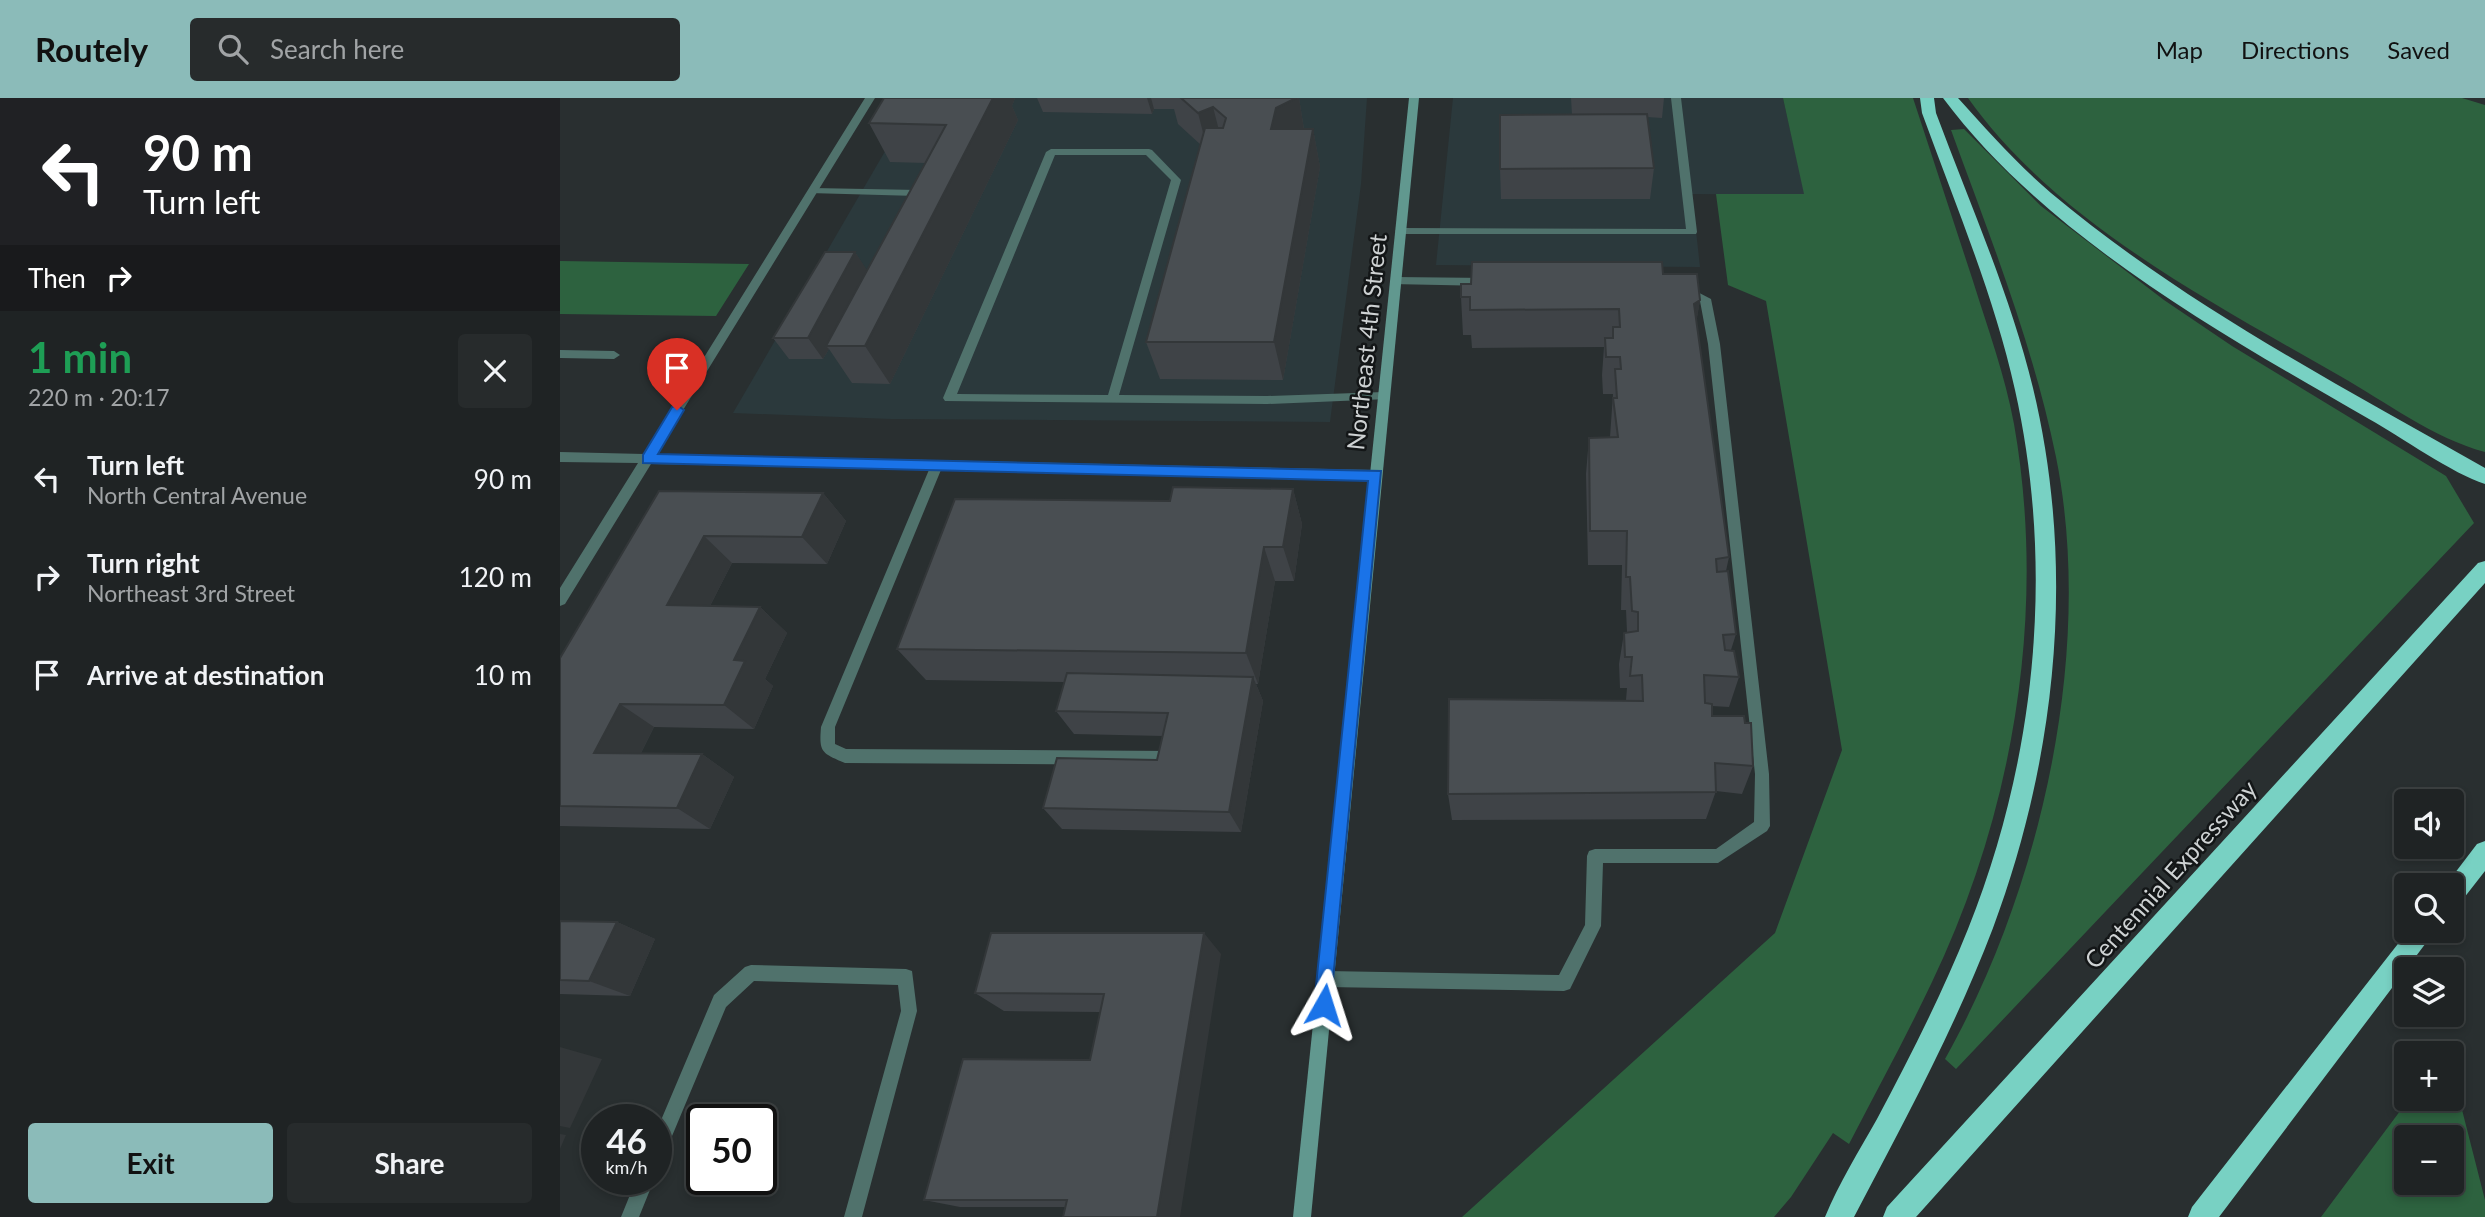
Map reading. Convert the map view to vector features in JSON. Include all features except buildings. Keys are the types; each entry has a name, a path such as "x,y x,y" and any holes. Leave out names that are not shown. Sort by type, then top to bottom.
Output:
{"highway":[{"path":"1839,1217 1952,997 1991,897 2026,777 2044,651 2047,547 2038,462 2024,389 1982,257 1929,113 1927,98"},
{"path":"1950,98 2001,154 2044,195 2102,241 2236,332 2485,477"},
{"name":"Centennial Expressway","path":"1897,1217 2485,569"},
{"path":"2464,879 2485,852"},
{"path":"2202,1217 2415,943"}],"main road":[{"name":"Northeast 4th Street","path":"1302,1217 1414,98"}],"street":[{"path":"560,600 870,98"},
{"path":"1400,231 1692,232 1676,98"},
{"path":"1112,400 1176,180 1149,152 1051,152 949,398 1112,400 1266,400 1384,396"},
{"path":"813,191 919,193 929,204"},
{"path":"1395,281 1505,282"},
{"path":"1326,979 1564,983 1593,926 1595,856 1718,856 1762,826 1762,774 1714,344 1704,299 1681,287 1668,285"},
{"path":"560,354 614,355"},
{"path":"560,457 1376,475"},
{"path":"937,465 828,727 827,747 845,756 1176,758"},
{"path":"672,1116 720,1001 751,973 906,977 909,1011 853,1217"},
{"path":"630,1217 639,1195"}],"shaded area":[{"path":"916,98 1367,98 1361,184 1330,422 891,419 733,413"},
{"path":"1453,98 1783,98 1805,195 1692,194 1700,267 1436,265"}],"green space":[{"path":"1783,98 1913,98 2006,388 2014,424 2023,495 2027,566 2024,638 2016,709 2003,780 1984,849 1960,917 1932,982 1849,1144 1833,1133 1791,1197 1774,1217 1462,1217 1775,933 1842,750 1766,301 1728,285 1716,194 1804,194"},
{"path":"1968,98 2462,98 2485,105 2485,452 2447,438 2410,418 2240,319 2139,256 2090,221 2045,183 2004,143"},
{"path":"1964,129 2041,206 2164,300 2232,346 2446,476 2474,523 1956,1069 1945,1059 1979,992 2008,920 2033,845 2051,767 2063,688 2069,609 2066,532 2056,457 2023,332 1951,130"},
{"path":"560,261 749,264 716,316 560,314"},
{"path":"2400,1111 2462,1111 2485,1200 2485,1217 2321,1217"}],"route":[{"path":"677,410 648,459 1376,475 1324,1005"}]}
